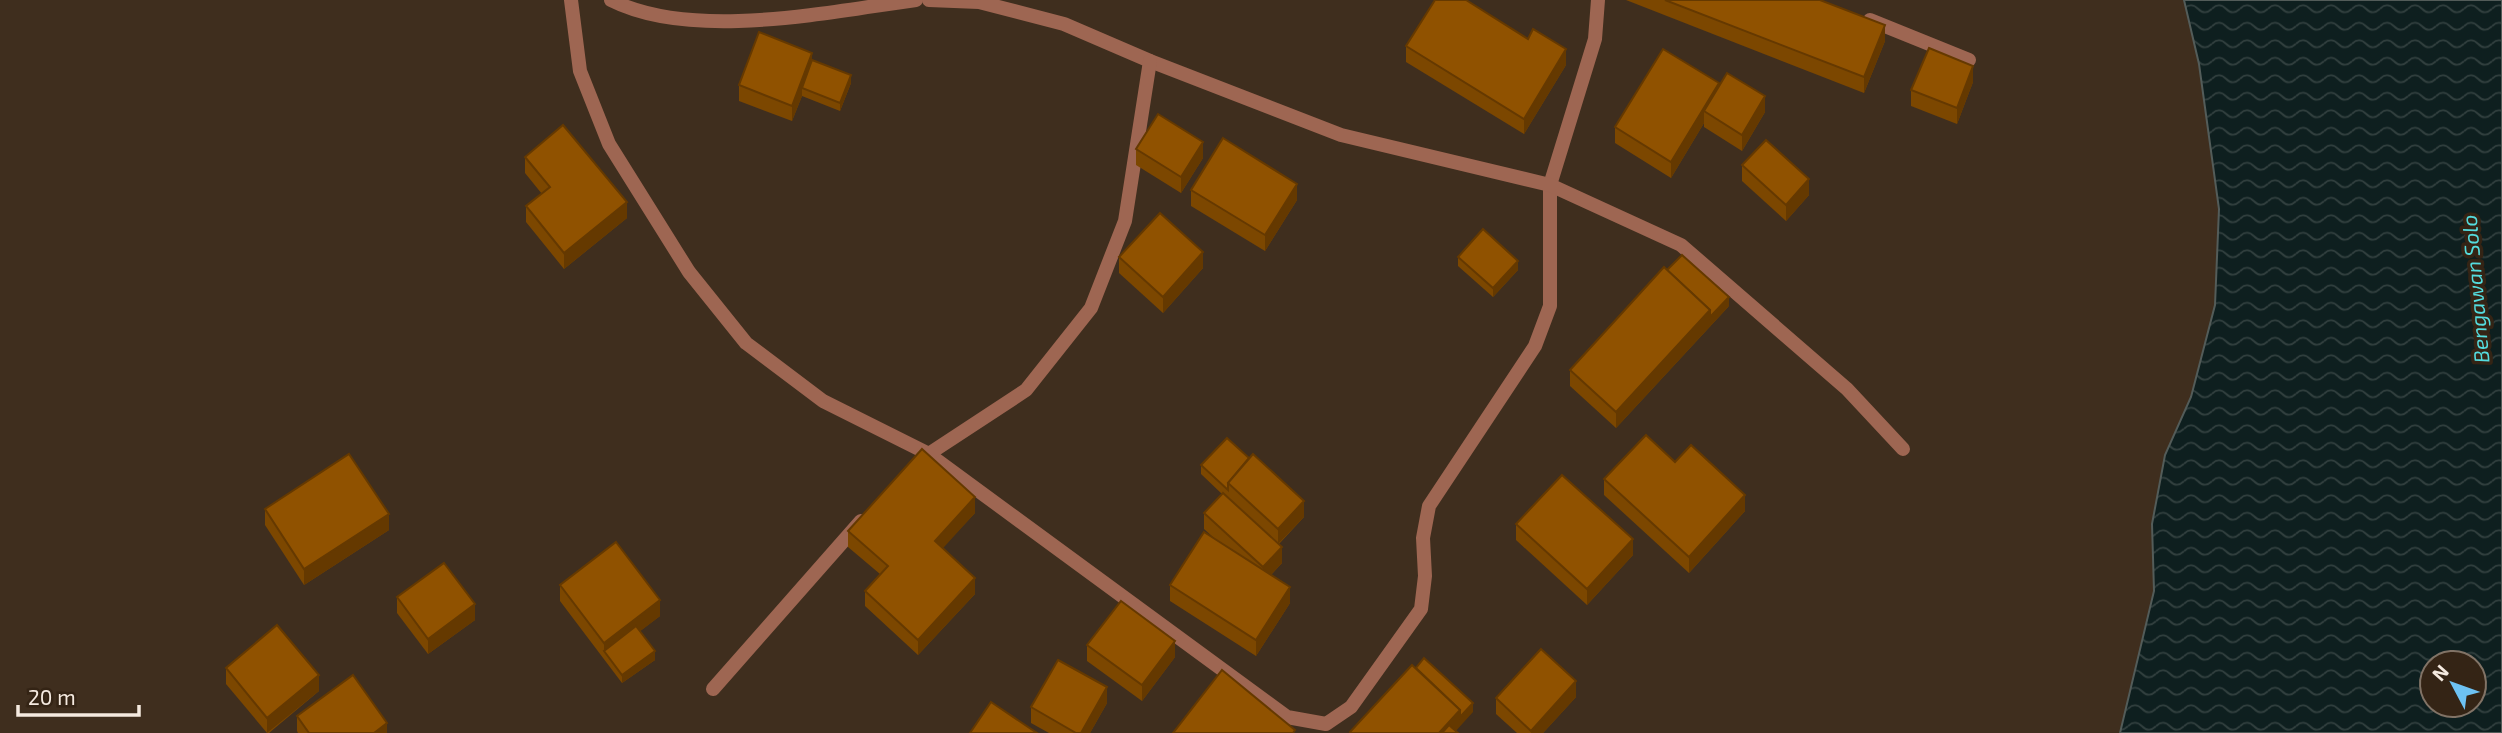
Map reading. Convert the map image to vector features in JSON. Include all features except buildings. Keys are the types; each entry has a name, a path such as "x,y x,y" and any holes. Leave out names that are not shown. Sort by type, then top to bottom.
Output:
{"street":[{"path":"571,0 580,71 609,144 689,272 746,343 824,401 927,453 1287,717 1326,724 1351,707 1421,610 1425,576 1423,538 1429,506 1535,346 1550,306 1550,185 1595,39 1598,0"},
{"path":"611,0 674,19 767,20 916,0"},
{"path":"929,0 979,2 1065,24 1150,61 1341,135 1550,185 1681,245 1847,389 1903,449"},
{"path":"1856,15 1969,60"},
{"path":"908,472 927,453 1026,390 1091,308 1125,221 1150,61"},
{"path":"713,690 826,558 872,510"}],"water":[{"name":"Bengawan Solo","path":"2184,0 2502,0 2502,733 2120,733 2154,591 2152,524 2165,455 2191,397 2215,305 2219,209 2199,64"}]}
